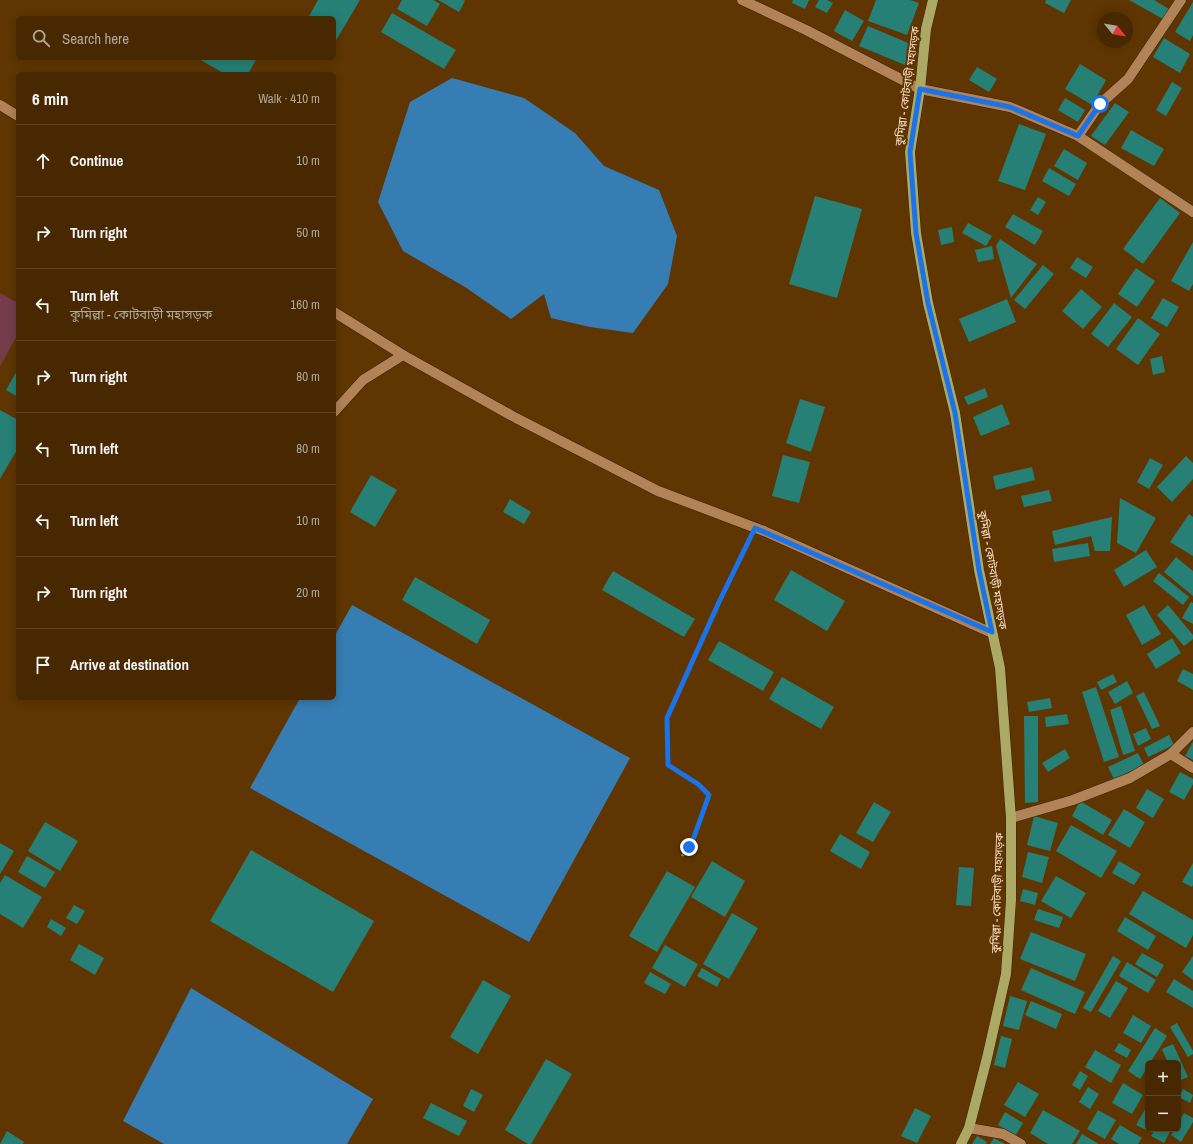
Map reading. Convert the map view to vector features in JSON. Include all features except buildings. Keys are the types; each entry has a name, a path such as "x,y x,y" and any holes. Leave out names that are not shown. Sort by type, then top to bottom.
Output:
{"main road":[{"name":"কুমিল্লা - কোটবাড়ী মহাসড়ক","path":"933,0 926,29 920,89 910,152 916,233 928,303 955,413 979,570 1000,668 1012,818 1011,900 1006,974 969,1128 961,1144"}],"street":[{"path":"742,0 806,30 920,89 1010,107 1078,136 1193,212"},
{"path":"1078,136 1100,104 1128,79 1181,0"},
{"path":"0,104 16,115"},
{"path":"336,313 403,355 516,418 658,491 755,528 992,632"},
{"path":"336,410 363,380 403,355"},
{"path":"1012,818 1073,800 1130,778 1171,754 1193,732"},
{"path":"1171,754 1193,768"},
{"path":"969,1128 1003,1134 1022,1144"}],"path":[{"path":"682,856 694,837 709,795 698,784 668,765 667,718 719,602 755,528"}],"shaded area":[{"path":"0,293 16,302 16,338 0,366"}],"water":[{"path":"452,78 524,98 575,133 604,166 659,190 677,236 668,284 633,333 590,327 551,318 544,294 511,319 465,287 403,251 378,202 410,102"},
{"path":"352,605 630,758 529,942 250,788 299,700 336,700 336,633"},
{"path":"191,988 373,1099 347,1144 164,1144 123,1121"}],"route":[{"path":"689,847 709,795 698,784 668,765 667,718 681,684 755,528 992,632 979,570 955,413 928,303 916,233 910,152 920,89 1010,107 1078,136 1100,104"}]}
